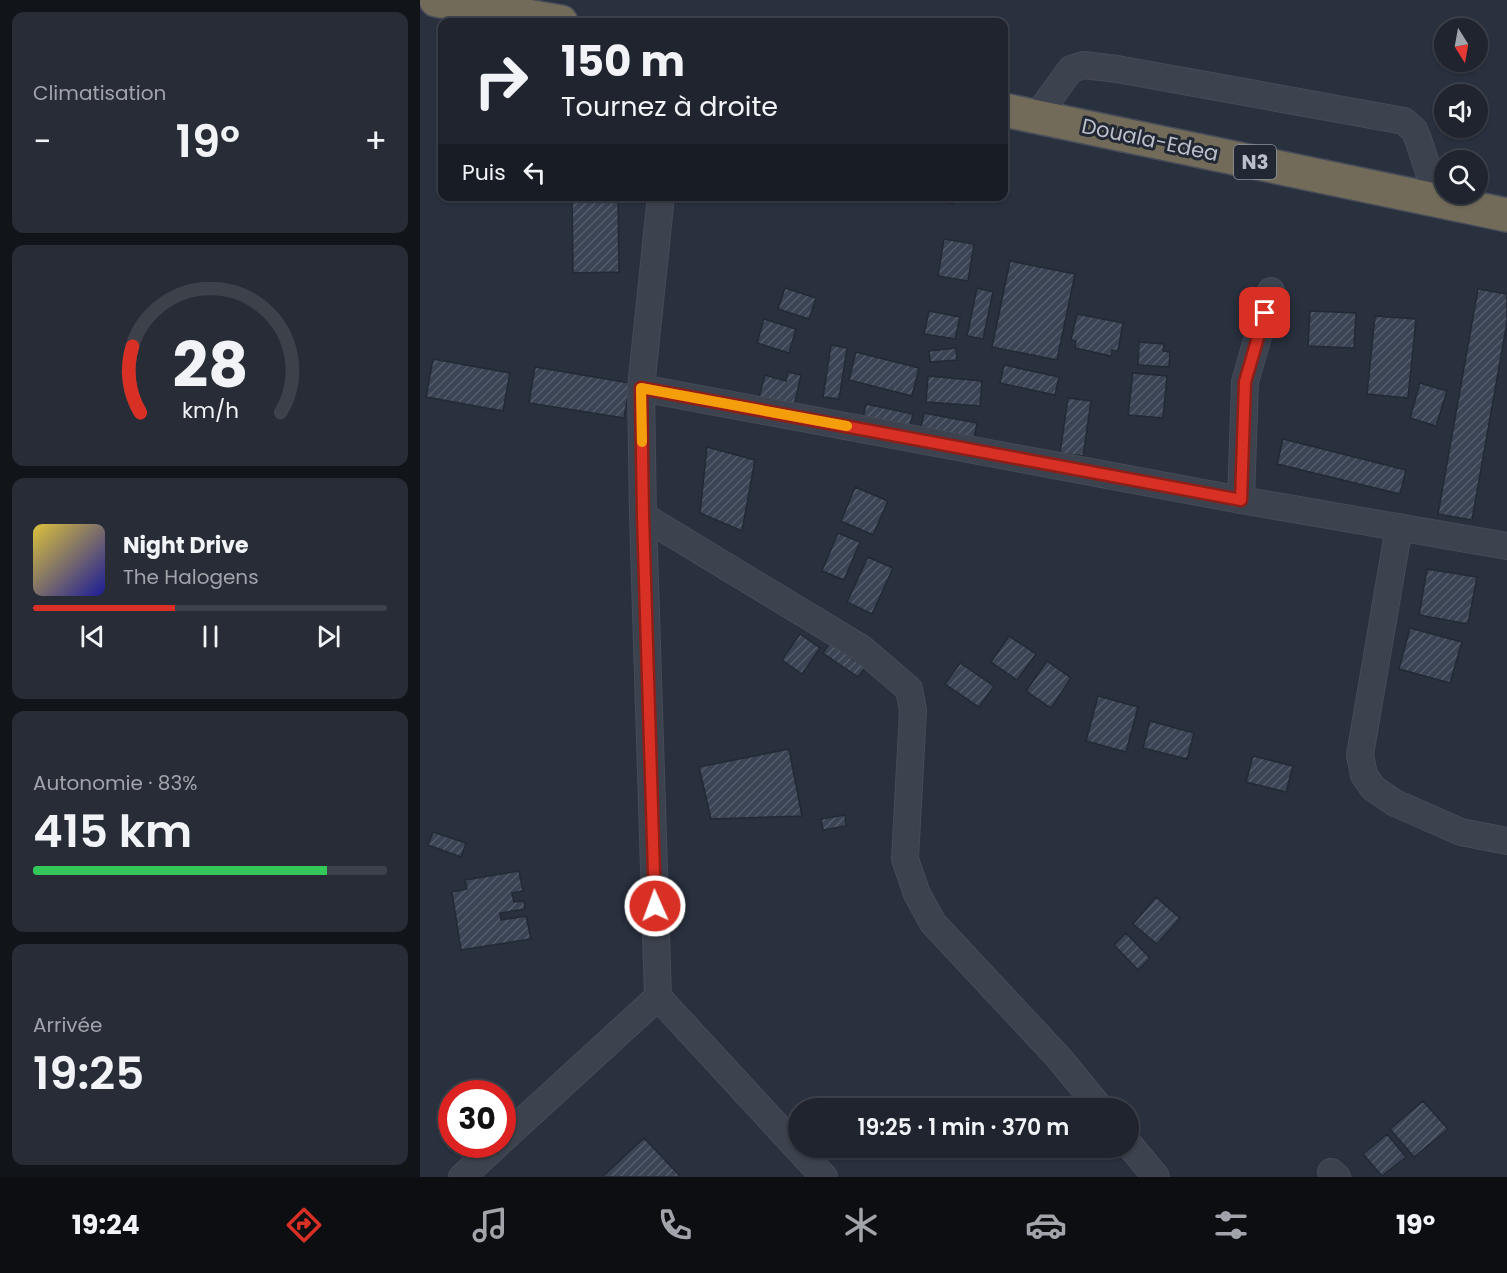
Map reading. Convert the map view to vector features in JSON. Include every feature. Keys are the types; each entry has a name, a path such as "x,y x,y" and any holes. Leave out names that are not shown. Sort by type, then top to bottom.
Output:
{"highway":[{"path":"436,0 538,18"},
{"name":"Douala-Edea","path":"1008,112 1434,199"},
{"name":"Douala-Edea","path":"1458,204 1507,214"}],"street":[{"path":"1036,117 1071,69 1084,64 1117,69 1404,121 1414,130 1434,188"},
{"path":"660,201 641,388 658,997 824,1177"},
{"path":"1241,500 1245,382 1271,291"},
{"path":"641,388 1241,500 1507,546"},
{"path":"643,516 861,648 909,689 913,711 905,858 917,894 933,923 1059,1058 1092,1098"},
{"path":"1399,527 1360,755 1364,775 1372,788 1395,803 1461,832 1507,841"},
{"path":"516,1127 658,997"},
{"path":"1139,1156 1156,1177"},
{"path":"462,1177 483,1158"}],"building":[{"path":"572,201 618,201 619,272 573,273"},
{"path":"937,201 953,201 953,204"},
{"path":"944,239 974,244 968,281 938,276"},
{"path":"1010,261 1075,274 1057,360 992,347"},
{"path":"785,288 816,298 809,319 778,309"},
{"path":"977,288 993,292 983,339 967,336"},
{"path":"1478,289 1507,294 1507,322 1472,520 1438,514"},
{"path":"929,311 960,317 955,339 924,334"},
{"path":"1310,311 1356,313 1354,348 1308,346"},
{"path":"1077,314 1123,323 1118,351 1112,350 1111,356 1075,348 1076,341 1071,340"},
{"path":"1375,316 1416,319 1408,398 1367,394"},
{"path":"764,319 796,329 789,353 757,343"},
{"path":"1139,342 1164,344 1163,351 1170,352 1169,367 1138,365"},
{"path":"831,345 847,348 839,399 823,397"},
{"path":"956,348 957,360 930,362 929,351"},
{"path":"856,352 919,368 912,396 849,380"},
{"path":"433,359 510,373 503,411 426,397"},
{"path":"1004,365 1059,377 1055,395 1000,383"},
{"path":"535,367 630,383 624,418 529,403"},
{"path":"788,372 801,375 794,406 759,397 765,375 786,381"},
{"path":"1133,373 1167,376 1163,418 1128,415"},
{"path":"928,376 982,381 980,406 926,402"},
{"path":"1420,383 1447,391 1436,426 1410,418"},
{"path":"1068,398 1091,401 1083,456 1060,453"},
{"path":"866,404 913,414 908,434 862,424"},
{"path":"924,413 977,423 973,443 920,433"},
{"path":"1283,439 1406,470 1400,494 1277,464"},
{"path":"707,447 755,460 742,531 700,513"},
{"path":"855,487 888,501 873,535 841,521"},
{"path":"838,533 860,542 844,580 822,571"},
{"path":"868,557 893,568 872,614 847,602"},
{"path":"1427,569 1477,577 1468,624 1419,615"},
{"path":"1410,628 1462,642 1450,683 1399,669"},
{"path":"800,634 820,648 802,674 782,660"},
{"path":"1009,636 1036,654 1017,680 991,662"},
{"path":"830,643 865,668 858,677 823,653"},
{"path":"1047,661 1071,678 1051,708 1026,691"},
{"path":"960,663 994,686 979,707 945,684"},
{"path":"1098,696 1138,707 1126,752 1086,741"},
{"path":"1150,721 1194,733 1187,759 1143,748"},
{"path":"789,749 802,816 711,819 699,767"},
{"path":"1253,756 1293,766 1286,792 1246,782"},
{"path":"845,815 846,826 823,830 821,819"},
{"path":"433,832 466,843 461,857 428,845"},
{"path":"519,871 523,891 512,893 514,902 524,901 525,909 500,913 501,920 526,916 531,939 461,950 452,892 467,889 465,880"},
{"path":"1156,897 1180,918 1157,944 1133,924"},
{"path":"1126,933 1150,958 1138,970 1114,945"},
{"path":"1423,1101 1448,1129 1414,1157 1390,1129"},
{"path":"1387,1134 1406,1157 1382,1176 1363,1154"},
{"path":"644,1138 681,1177 602,1177"}],"slow traffic":[{"path":"642,442 641,388 847,426"}],"route":[{"path":"655,906 641,388 1241,500 1245,382 1265,313"}]}
